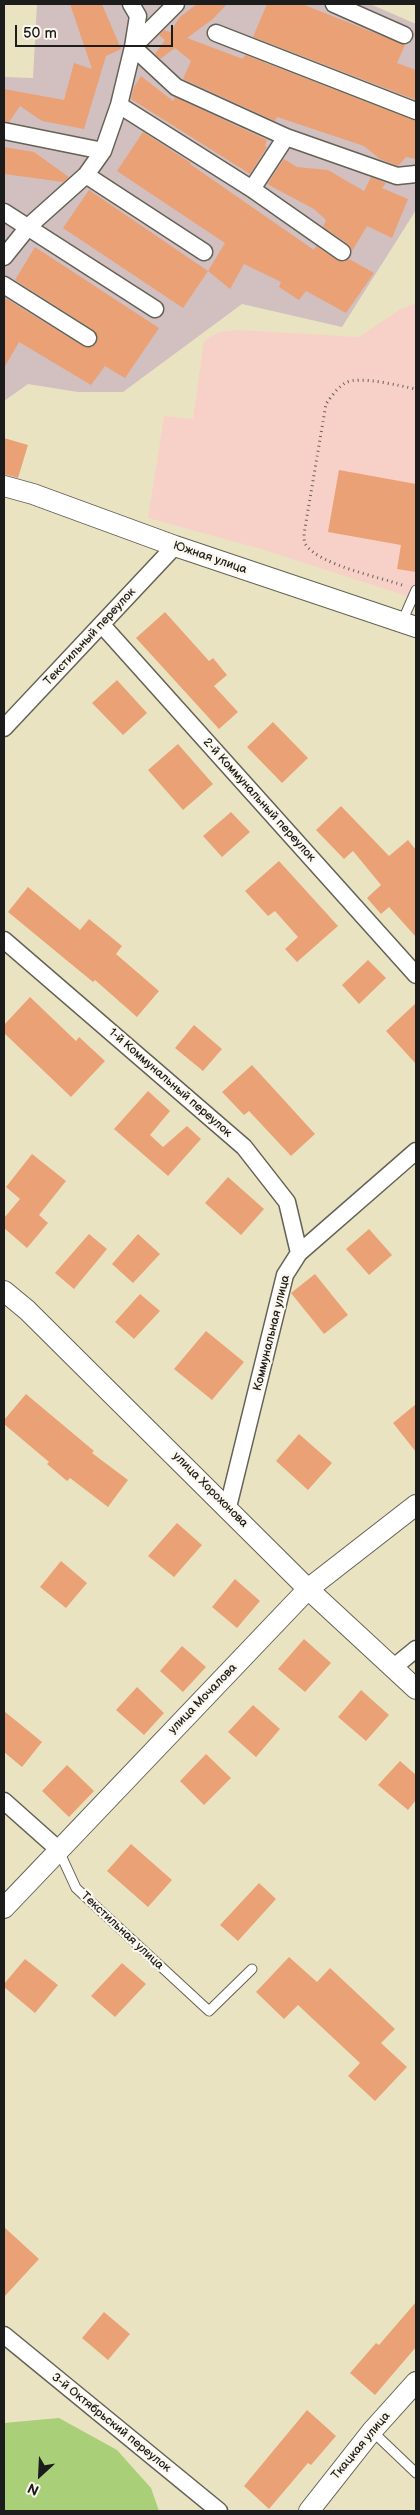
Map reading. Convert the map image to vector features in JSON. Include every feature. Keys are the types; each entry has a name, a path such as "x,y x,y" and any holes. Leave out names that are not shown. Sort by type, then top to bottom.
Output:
{"street":[{"path":"4,257 29,226 86,175 103,151 119,104 133,47 138,16 131,4"},
{"path":"133,47 176,4"},
{"path":"334,4 404,35"},
{"path":"216,33 416,112"},
{"path":"133,47 176,87 286,137 397,176 416,174"},
{"path":"119,104 252,189 342,252"},
{"path":"4,131 103,151"},
{"path":"252,189 286,137"},
{"path":"86,175 204,252"},
{"path":"4,212 29,226 155,309"},
{"path":"4,285 88,338"},
{"name":"Южная улица","path":"4,486 33,494 175,546 409,624"},
{"name":"Текстильный переулок","path":"4,728 175,546"},
{"name":"2-й Коммунальный переулок","path":"102,625 416,975"},
{"name":"1-й Коммунальный переулок","path":"4,940 244,1147 287,1202 299,1253"},
{"name":"Коммунальная улица","path":"228,1507 285,1275 299,1253 416,1151"},
{"name":"улица Хорохонова","path":"4,1291 34,1317 308,1588 416,1688"},
{"name":"улица Мочалова","path":"4,1908 308,1588 416,1505"},
{"path":"394,1668 416,1649"},
{"name":"Текстильная улица","path":"4,1800 59,1850"},
{"name":"3-й Октябрьский переулок","path":"4,2335 218,2511"},
{"name":"Ткацкая улица","path":"309,2511 372,2431 416,2382"}],"lane":[{"path":"409,624 412,588"},
{"name":"Текстильная улица","path":"59,1850 76,1888 209,2011 252,1969"},
{"path":"372,2431 416,2473"}],"path":[{"path":"412,588 329,561 313,552 305,544 304,534 326,404 335,392 346,382 357,380 416,389"}],"shaded area":[{"path":"37,4 370,4 416,24 416,210 342,327 242,304 123,392 78,392 28,384 4,401 4,77 33,78"},
{"path":"416,303 416,599 261,549 148,518 164,416 193,419 204,341 219,332 238,330 359,337 401,309"}],"green space":[{"path":"59,2418 117,2450 151,2488 159,2511 4,2511 4,2423"}],"building":[{"path":"70,4 102,4 121,49 106,56 84,129 42,121 20,106 9,122 4,121 4,89 64,100 74,63 92,69"},
{"path":"197,4 227,4 213,19 187,38 243,59 245,55 416,121 416,159 406,157 398,166 380,159 364,146 277,117 275,121 183,79 191,61 175,48 160,59 155,54 165,40 159,35 164,30 170,32 180,17"},
{"path":"267,4 302,4 405,45 397,63 416,70 416,100 253,37"},
{"path":"141,76 173,101 175,97 267,140 265,146 267,147 250,174 131,99 134,87"},
{"path":"143,132 191,163 314,250 316,246 337,260 342,262 349,259 374,273 346,313 306,291 299,300 279,287 281,282 244,264 230,289 208,271 225,243 117,171"},
{"path":"4,147 34,152 69,177 63,182 4,174"},
{"path":"284,159 297,167 328,170 364,191 371,177 386,183 382,188 408,199 392,238 367,226 352,251 348,244 323,227 326,220 314,209 267,184"},
{"path":"89,190 208,271 183,308 63,228"},
{"path":"35,247 159,328 125,378 105,366 91,385 19,342 4,368 5,298 83,346 92,347 98,339 93,330 15,280"},
{"path":"4,438 28,445 18,478 4,474"},
{"path":"339,470 416,484 416,572 397,569 401,545 328,532"},
{"path":"165,612 209,661 213,658 227,675 214,686 238,712 219,729 136,638"},
{"path":"117,680 147,713 123,735 92,703"},
{"path":"273,722 308,758 282,783 247,747"},
{"path":"178,744 213,784 183,810 148,770"},
{"path":"341,806 389,856 408,840 416,850 416,937 389,907 381,914 367,898 381,885 353,851 344,859 316,830"},
{"path":"231,812 250,832 222,857 203,836"},
{"path":"279,861 338,926 297,962 285,949 298,937 275,911 268,916 245,891"},
{"path":"28,887 80,930 89,919 122,946 116,954 159,991 137,1017 95,980 93,982 8,912"},
{"path":"368,960 386,978 359,1004 342,985"},
{"path":"30,997 76,1041 79,1037 105,1061 71,1097 4,1033 4,1025"},
{"path":"416,1003 416,1064 386,1031"},
{"path":"194,1025 222,1049 203,1071 175,1048"},
{"path":"252,1065 315,1134 291,1156 249,1111 244,1115 222,1092"},
{"path":"148,1091 170,1111 150,1135 163,1147 187,1126 201,1139 168,1176 114,1129"},
{"path":"32,1154 66,1181 39,1215 48,1223 27,1248 4,1228 4,1218 20,1199 6,1187"},
{"path":"228,1177 264,1209 241,1235 205,1203"},
{"path":"369,1229 392,1255 369,1275 346,1249"},
{"path":"89,1234 107,1249 74,1289 55,1273"},
{"path":"138,1234 160,1254 133,1283 112,1264"},
{"path":"315,1274 348,1315 324,1334 291,1293"},
{"path":"140,1294 160,1311 134,1339 115,1322"},
{"path":"206,1331 244,1362 212,1400 174,1369"},
{"path":"26,1394 94,1451 92,1453 128,1480 108,1507 70,1478 67,1481 47,1464 49,1462 4,1424 4,1420"},
{"path":"416,1404 416,1452 393,1423"},
{"path":"299,1434 332,1463 308,1490 276,1461"},
{"path":"177,1523 202,1545 174,1577 148,1556"},
{"path":"61,1561 87,1583 66,1608 40,1587"},
{"path":"235,1579 260,1601 237,1628 212,1607"},
{"path":"304,1639 331,1663 305,1692 278,1669"},
{"path":"182,1646 206,1667 183,1692 160,1671"},
{"path":"137,1687 164,1713 144,1735 116,1710"},
{"path":"361,1690 389,1715 366,1741 338,1717"},
{"path":"253,1705 280,1729 256,1757 228,1732"},
{"path":"4,1711 42,1742 22,1767 4,1752"},
{"path":"206,1754 231,1778 204,1805 180,1781"},
{"path":"400,1761 416,1775 416,1800 408,1810 378,1785"},
{"path":"67,1765 94,1791 69,1817 42,1791"},
{"path":"131,1844 172,1880 148,1907 107,1871"},
{"path":"259,1883 276,1899 238,1941 220,1925"},
{"path":"289,1957 317,1982 330,1968 395,2029 381,2043 407,2067 375,2101 348,2076 360,2063 298,2005 284,2019 256,1992"},
{"path":"25,1959 58,1985 35,2013 4,1987 4,1984"},
{"path":"122,1963 146,1984 115,2017 91,1996"},
{"path":"4,2227 39,2259 4,2297"},
{"path":"416,2302 416,2347 375,2395 350,2373 376,2343 379,2345"},
{"path":"104,2312 130,2334 108,2360 82,2338"},
{"path":"307,2410 336,2436 311,2465 308,2463 269,2509 244,2486"}]}
